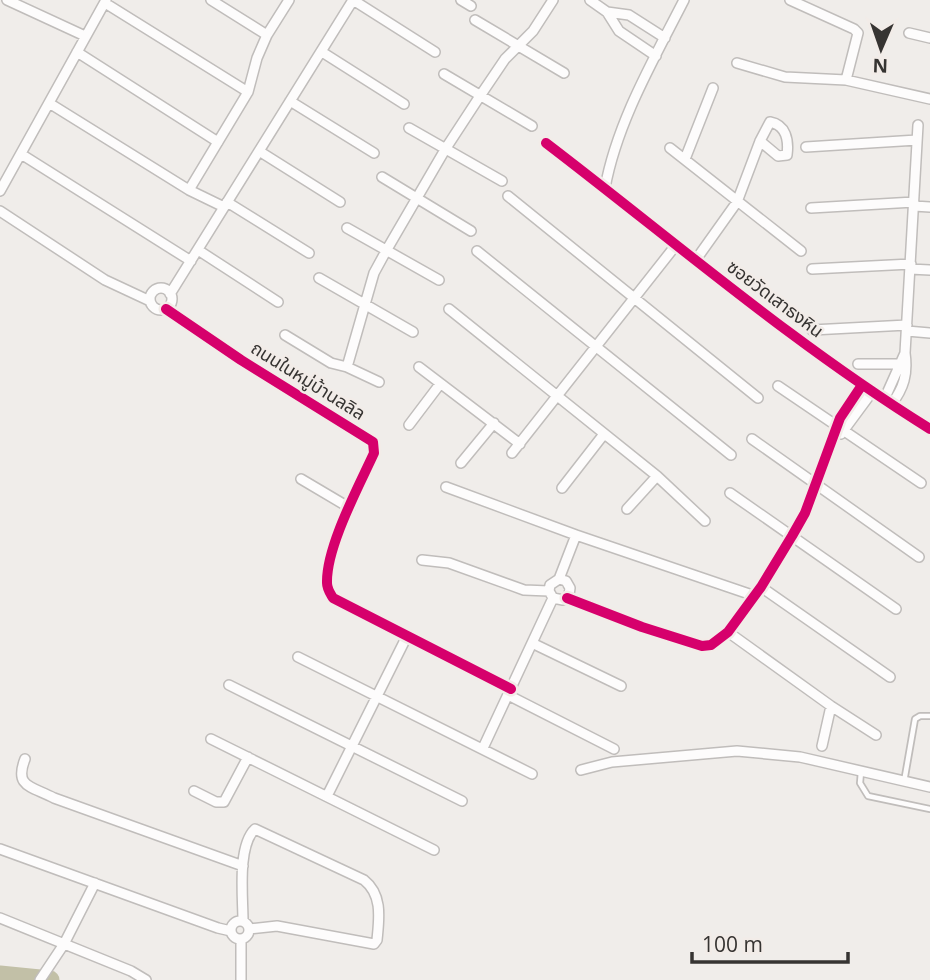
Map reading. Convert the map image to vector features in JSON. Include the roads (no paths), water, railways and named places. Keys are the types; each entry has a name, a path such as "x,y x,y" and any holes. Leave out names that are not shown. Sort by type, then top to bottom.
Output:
{"street":[{"path":"7,0 85,36"},
{"path":"211,0 267,35"},
{"path":"189,190 248,92 257,58 267,35 289,0"},
{"path":"339,0 352,2 435,52"},
{"path":"461,0 471,6"},
{"path":"347,367 374,273 386,251 446,148 480,96 505,59 533,31 553,0"},
{"path":"590,0 607,12 619,31 656,56"},
{"path":"605,188 611,162 656,56 684,0"},
{"path":"790,0 858,33 846,80"},
{"path":"0,191 106,2 248,92"},
{"path":"0,211 105,280 150,301 154,308 166,309 171,302 170,294 352,2"},
{"path":"607,12 629,15 665,38"},
{"path":"475,20 564,73"},
{"path":"909,33 930,38"},
{"path":"77,52 218,142"},
{"path":"321,52 404,104"},
{"path":"737,62 797,79 846,80 930,99"},
{"path":"444,74 532,126"},
{"path":"685,159 713,88"},
{"path":"290,101 374,153"},
{"path":"49,103 189,190 225,204 309,253"},
{"path":"888,402 905,382 903,364 918,125"},
{"path":"409,128 502,181"},
{"path":"695,261 737,202 760,141"},
{"name":"ซอยวัดเสาธงหิน","path":"546,143 785,331 872,393 930,429"},
{"path":"806,146 917,144 930,148"},
{"path":"670,148 801,251"},
{"path":"259,151 340,202"},
{"path":"21,154 191,261"},
{"path":"382,177 471,231"},
{"path":"508,197 758,398"},
{"path":"811,208 914,204 930,207"},
{"path":"347,228 439,280"},
{"path":"512,453 676,245"},
{"path":"198,250 278,302"},
{"path":"477,251 731,455"},
{"path":"812,270 911,266 930,270"},
{"path":"319,278 413,332"},
{"path":"150,301 155,290 163,289 170,294"},
{"name":"ถนนในหมู่บ้านลลิล","path":"166,309 241,360 373,442 373,453 334,548 327,581 329,592 345,606 407,636 614,749"},
{"path":"449,310 657,476 705,521"},
{"path":"812,330 907,328 930,332"},
{"path":"285,335 331,363 347,367 379,382"},
{"path":"858,364 903,364"},
{"path":"419,367 520,444"},
{"path":"409,425 440,384"},
{"path":"422,560 449,564 524,590 551,594 560,600 567,598 642,627 702,646 711,645 728,632 755,596 792,536 805,513 814,482 862,385"},
{"path":"778,386 920,483"},
{"path":"841,427 872,393"},
{"path":"461,463 494,423"},
{"path":"562,488 604,434"},
{"path":"752,439 919,557"},
{"path":"627,509 657,476"},
{"path":"301,479 350,508"},
{"path":"446,487 755,596"},
{"path":"730,493 896,609"},
{"path":"483,748 532,643 554,581 559,579 576,535"},
{"path":"559,579 569,584 570,592 567,598"},
{"path":"761,587 890,677"},
{"path":"728,632 876,735"},
{"path":"327,796 407,636"},
{"path":"532,643 621,686"},
{"path":"298,657 532,774"},
{"path":"229,685 462,801"},
{"path":"822,746 831,706"},
{"path":"211,739 434,850"},
{"path":"581,770 612,762 737,751 789,755 930,788"},
{"path":"194,791 216,802 224,802 248,757"},
{"path":"25,759 19,773 21,779 54,798 243,866"},
{"path":"246,925 243,866 246,841 252,830 258,829 364,880 379,905 377,940 374,944 277,926 246,925 233,924 231,930 234,937 241,939 247,936 246,925"},
{"path":"0,849 218,928 231,930"},
{"path":"42,977 64,944 94,883"},
{"path":"0,918 131,971 146,980"},
{"path":"241,939 241,980"}],"lane":[{"path":"904,782 915,719 930,716"},
{"path":"861,771 860,783 868,796 930,810"}],"waterway":[{"path":"0,975 50,980"}]}
